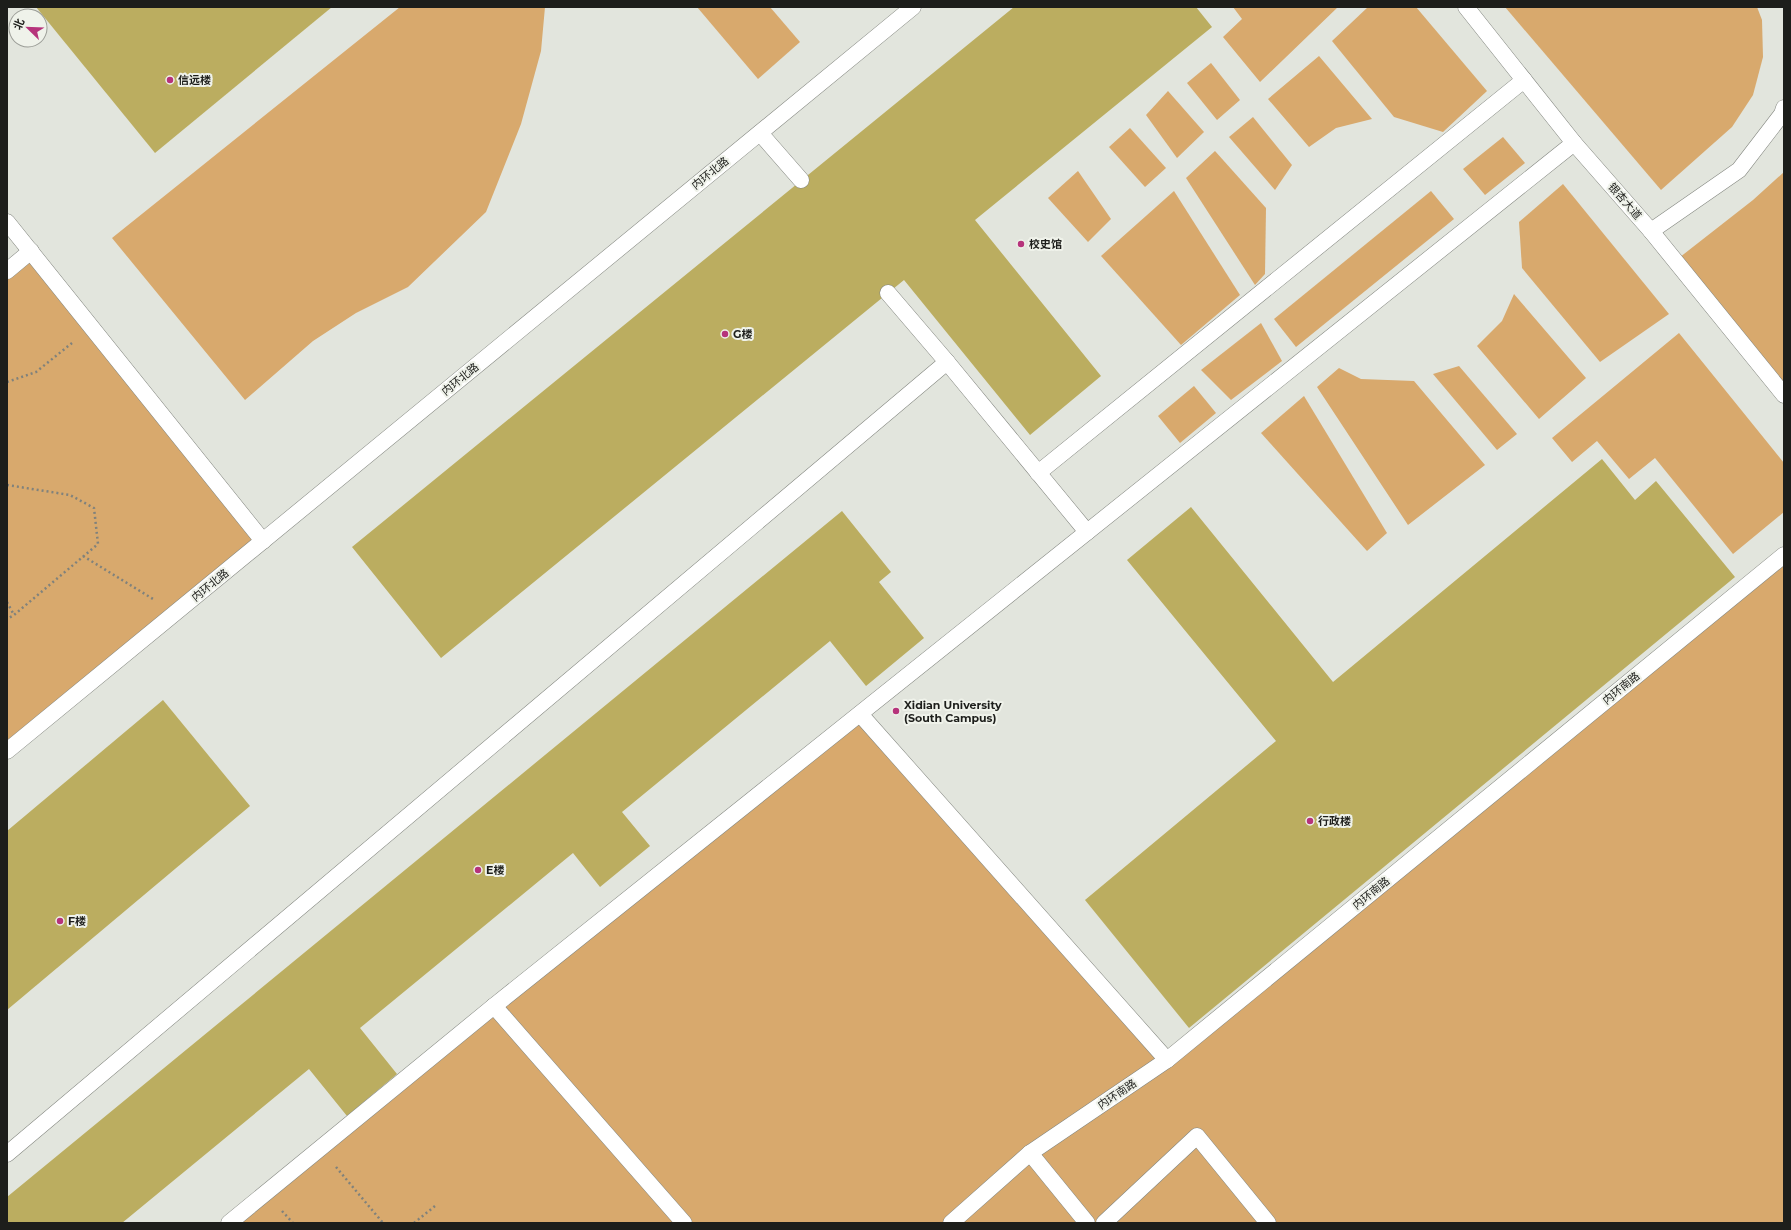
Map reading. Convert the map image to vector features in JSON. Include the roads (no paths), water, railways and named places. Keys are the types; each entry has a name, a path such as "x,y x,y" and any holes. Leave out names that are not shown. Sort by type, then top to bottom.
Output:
{"lane":[{"name":"内环北路","path":"7,751 913,7"},
{"name":"银杏大道","path":"1466,7 1574,143 1651,231 1784,395"},
{"path":"1038,473 1524,80"},
{"path":"1651,231 1739,170 1782,114 1784,108"},
{"path":"760,133 801,180"},
{"path":"229,1223 494,1006 1574,143"},
{"path":"7,222 263,541"},
{"path":"7,271 31,251"},
{"path":"888,293 1087,532"},
{"path":"7,1154 947,362"},
{"name":"内环南路","path":"951,1223 1030,1154 1167,1060 1784,555"},
{"path":"860,714 1167,1060"},
{"path":"494,1006 684,1223"},
{"path":"1104,1223 1197,1136 1268,1223"},
{"path":"1030,1154 1087,1223"}],"place":[{"name":"信远楼","path":"170,80"},
{"name":"校史馆","path":"1021,244"},
{"name":"G楼","path":"725,334"},
{"name":"Xidian University (South Campus)","path":"896,711"},
{"name":"行政楼","path":"1310,821"},
{"name":"E楼","path":"478,870"},
{"name":"F楼","path":"60,921"}]}
